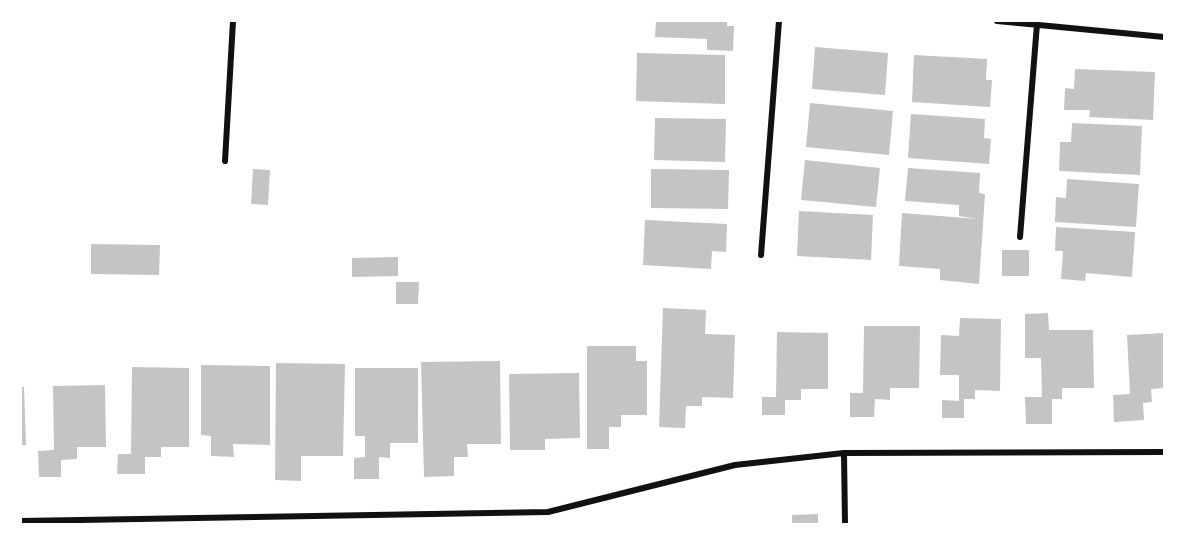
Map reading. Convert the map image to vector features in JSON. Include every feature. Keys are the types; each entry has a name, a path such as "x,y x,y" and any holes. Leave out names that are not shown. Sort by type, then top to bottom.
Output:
{"street":[{"path":"225,161 233,21"},
{"path":"761,255 779,21"},
{"path":"997,21 1164,37"},
{"path":"1020,237 1037,24"},
{"path":"21,521 548,512 735,465 844,453 1164,452"},
{"path":"844,453 845,524"}],"building":[{"path":"656,21 727,21 727,26 734,26 733,51 707,50 707,39 655,37"},
{"path":"815,47 888,53 885,95 812,89"},
{"path":"637,53 725,55 725,104 636,101"},
{"path":"914,55 987,59 986,80 992,80 990,107 912,102"},
{"path":"1075,69 1155,72 1153,120 1089,117 1090,110 1064,110 1065,88 1074,89"},
{"path":"810,103 893,111 889,155 806,147"},
{"path":"911,114 985,119 984,138 991,139 989,164 908,158"},
{"path":"655,118 726,119 725,162 654,160"},
{"path":"1072,123 1142,126 1140,175 1059,171 1060,142 1071,142"},
{"path":"805,160 880,168 876,207 801,200"},
{"path":"908,168 980,173 979,193 985,194 979,284 940,280 940,269 899,266 902,213 978,219 959,216 959,205 905,201"},
{"path":"253,169 270,170 268,205 251,204"},
{"path":"651,169 729,170 728,209 651,208"},
{"path":"1067,179 1139,184 1136,227 1055,222 1056,197 1066,198"},
{"path":"799,211 873,215 871,260 797,256"},
{"path":"645,220 727,224 726,252 712,251 711,269 643,265"},
{"path":"1056,227 1135,232 1132,277 1086,273 1085,281 1061,279 1063,251 1055,251"},
{"path":"91,244 160,245 159,275 91,274"},
{"path":"1002,250 1029,250 1029,276 1002,276"},
{"path":"398,257 398,276 352,277 352,258"},
{"path":"396,282 419,282 418,304 396,304"},
{"path":"663,308 706,310 705,334 735,335 733,398 702,397 702,406 686,406 685,428 659,427"},
{"path":"1048,313 1049,330 1093,330 1094,388 1062,388 1062,399 1052,399 1052,424 1026,424 1025,397 1042,397 1041,358 1025,358 1025,314"},
{"path":"960,318 1001,319 1000,391 975,390 975,399 964,399 964,418 942,418 942,400 959,401 959,375 940,375 941,335 959,336"},
{"path":"864,326 920,326 919,388 890,388 890,400 875,399 874,417 850,417 850,393 863,393"},
{"path":"777,332 828,333 828,389 801,389 801,400 785,400 785,415 762,415 762,397 776,397"},
{"path":"1164,333 1164,388 1151,389 1152,402 1143,403 1144,420 1114,422 1113,395 1130,394 1127,335"},
{"path":"587,346 636,346 636,361 647,361 647,415 621,415 621,427 609,427 609,449 587,449"},
{"path":"500,361 501,444 467,444 468,457 454,457 454,476 424,477 421,362"},
{"path":"276,363 345,364 343,456 301,456 301,481 275,480"},
{"path":"201,365 270,366 270,445 233,444 234,457 211,456 211,436 201,435"},
{"path":"132,367 189,368 189,447 161,447 161,457 145,457 145,474 117,474 118,454 131,454"},
{"path":"355,368 418,368 418,443 390,443 390,458 379,457 379,479 354,479 354,458 365,457 365,436 355,436"},
{"path":"579,373 580,438 545,439 545,450 510,450 509,374"},
{"path":"105,385 106,447 77,447 77,459 61,460 61,477 39,477 38,451 54,450 53,386"},
{"path":"21,387 24,387 26,445 21,445"},
{"path":"818,514 818,524 792,524 792,515"}]}
